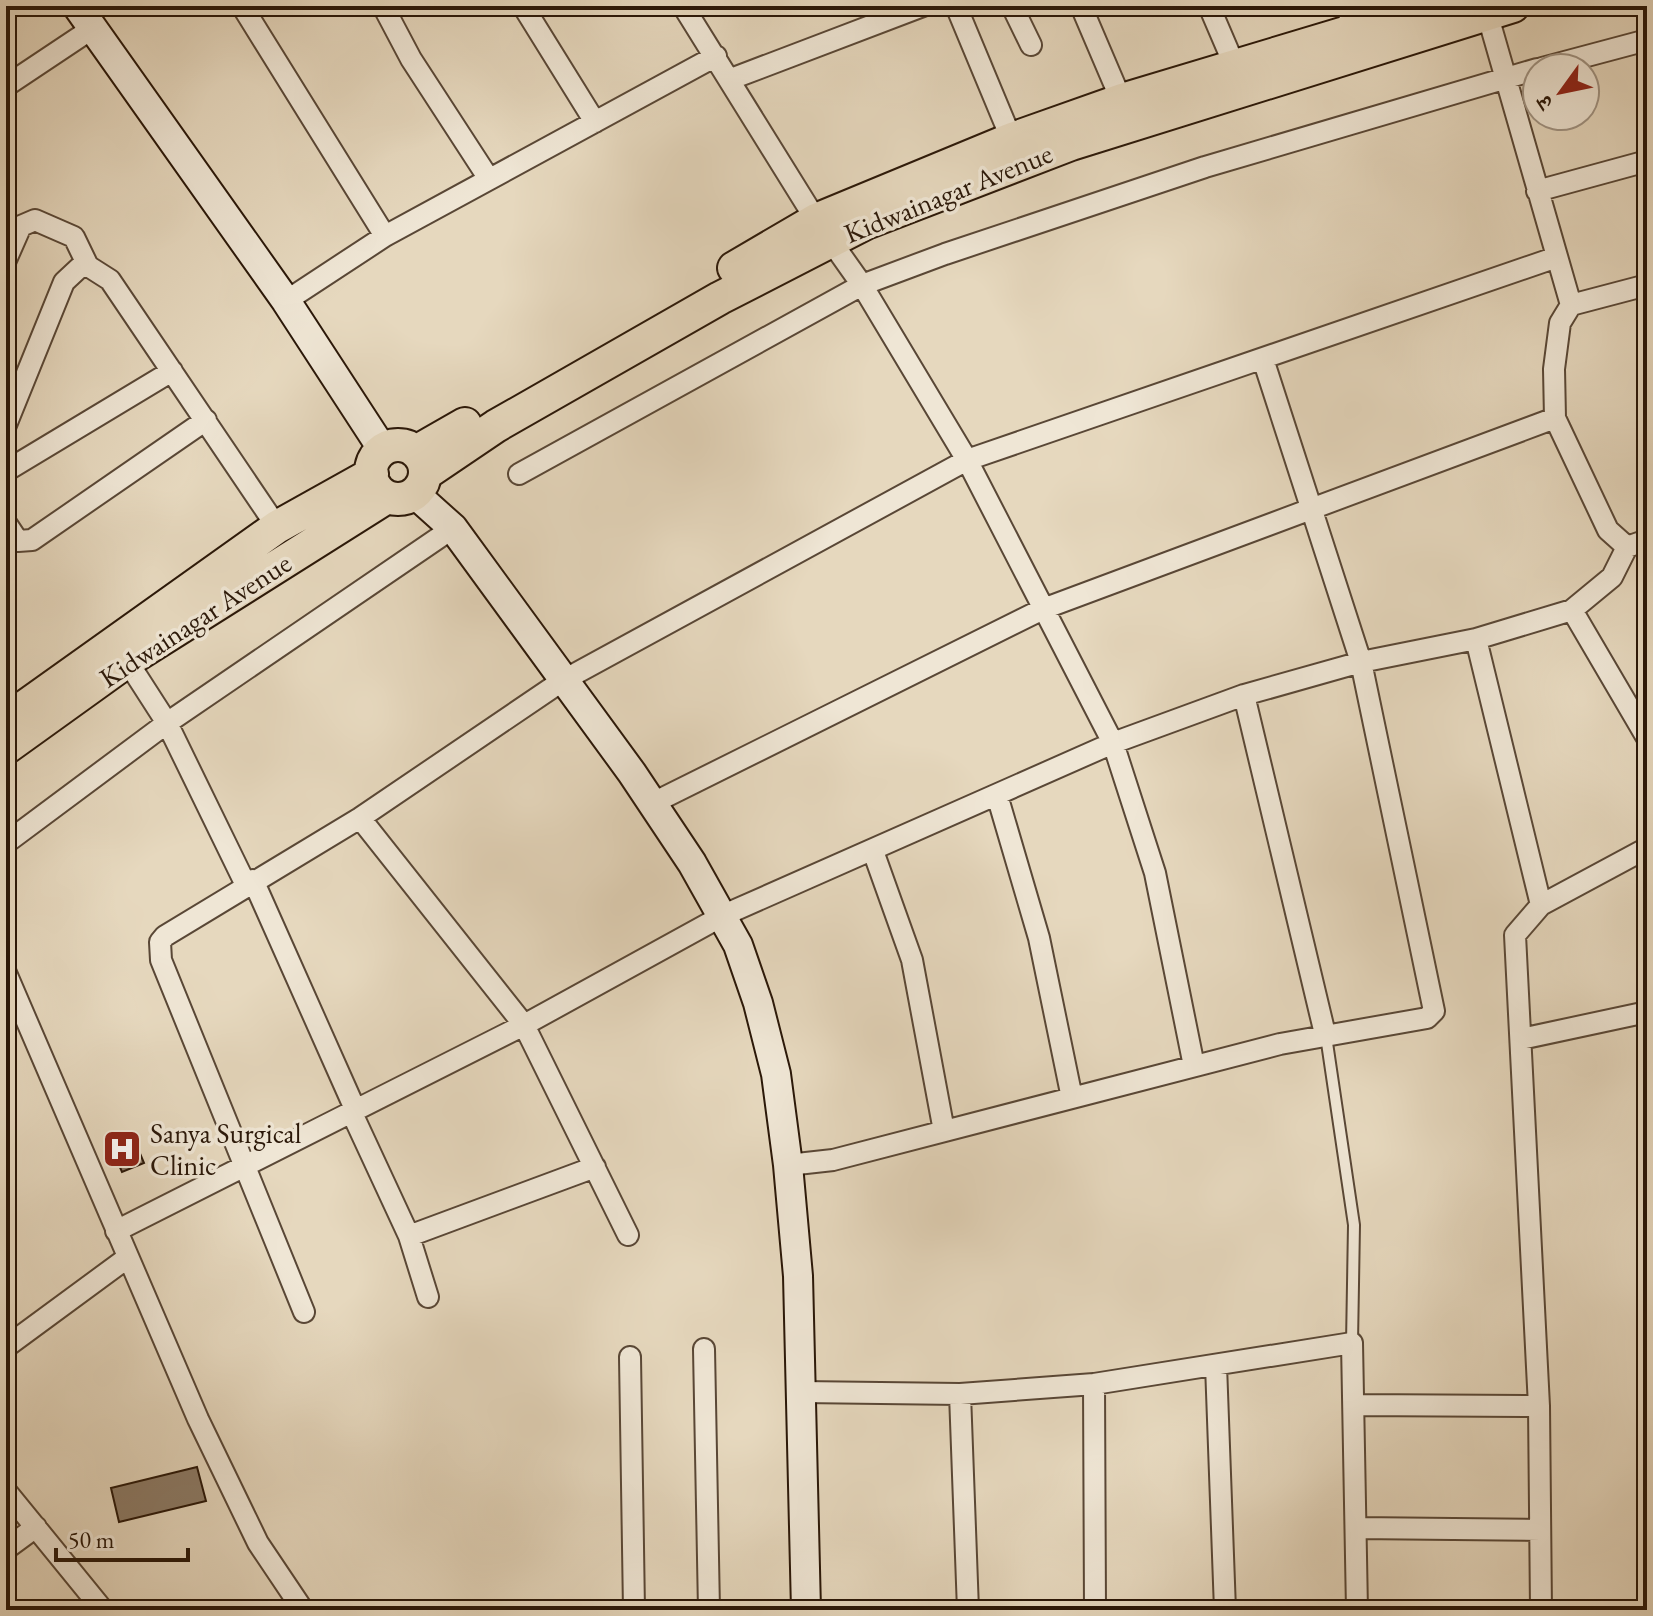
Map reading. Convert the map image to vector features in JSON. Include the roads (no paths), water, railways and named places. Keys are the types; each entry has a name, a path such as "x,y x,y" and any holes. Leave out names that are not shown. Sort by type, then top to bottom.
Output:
{"main road":[{"name":"Kidwainagar Avenue","path":"6,720 400,473 824,229 1017,151 1127,112 1240,78 1355,29 1435,6"},
{"name":"Kidwainagar Avenue","path":"1355,29 1495,9"},
{"name":"Kidwainagar Avenue","path":"6,748 120,651 277,527 400,473"}],"street":[{"path":"242,6 385,236"},
{"path":"383,6 411,59 489,179"},
{"path":"523,6 595,122"},
{"path":"683,6 862,285 967,460 1113,743 1155,873 1194,1066"},
{"path":"731,79 923,6"},
{"path":"956,6 1017,151"},
{"path":"1012,6 1031,45"},
{"path":"1081,6 1127,112"},
{"path":"1209,6 1240,78"},
{"path":"1495,9 1504,78 1571,305"},
{"path":"6,86 88,14 286,301 400,473 453,528 653,803 724,915 738,945 765,1031 776,1074 788,1165 798,1276 806,1610"},
{"path":"1601,52 1647,40"},
{"path":"286,301 385,236 716,56"},
{"path":"519,474 862,285 1205,167 1521,74"},
{"path":"1537,191 1647,161"},
{"path":"6,260 21,226 35,220 74,237 88,266 110,280 277,527"},
{"path":"304,1312 161,960 160,942 249,883 360,818 562,681 967,460 1557,257"},
{"path":"6,425 64,282 79,268 88,266"},
{"path":"1627,547 1608,530 1555,418 1554,369 1560,323 1571,305 1647,285"},
{"path":"788,1165 833,1160 1325,1034 1427,1018 1434,1011 1361,662 1263,359"},
{"path":"6,471 172,371"},
{"path":"653,803 1043,609 1555,418"},
{"path":"6,523 18,541 32,540 206,420"},
{"path":"6,843 167,723 453,528"},
{"path":"116,1231 524,1025 724,915 1113,743 1244,695 1361,662 1476,639 1572,610 1612,577 1627,547 1647,540"},
{"path":"1572,610 1647,738"},
{"path":"1476,639 1541,905"},
{"path":"120,651 167,723 249,883 409,1236 428,1297"},
{"path":"1244,695 1325,1034"},
{"path":"997,795 1039,938 1072,1098"},
{"path":"360,818 524,1025 628,1235"},
{"path":"1541,1610 1539,1406 1515,935 1541,905 1647,848"},
{"path":"873,851 912,960 944,1131"},
{"path":"6,973 198,1419 258,1543 303,1610"},
{"path":"1521,1039 1647,1012"},
{"path":"409,1236 595,1167"},
{"path":"6,1347 127,1258"},
{"path":"801,1392 960,1394 1094,1384 1352,1343 1357,1610"},
{"path":"704,1349 709,1610"},
{"path":"630,1357 634,1610"},
{"path":"1216,1365 1225,1610"},
{"path":"1094,1384 1095,1610"},
{"path":"960,1394 968,1610"},
{"path":"1355,1405 1539,1406"},
{"path":"6,1491 103,1610"},
{"path":"6,1549 36,1527"},
{"path":"1357,1528 1540,1530"}],"lane":[{"path":"1325,1034 1354,1225 1352,1343"}],"place":[{"name":"Sanya Surgical Clinic","path":"122,1149"}]}
